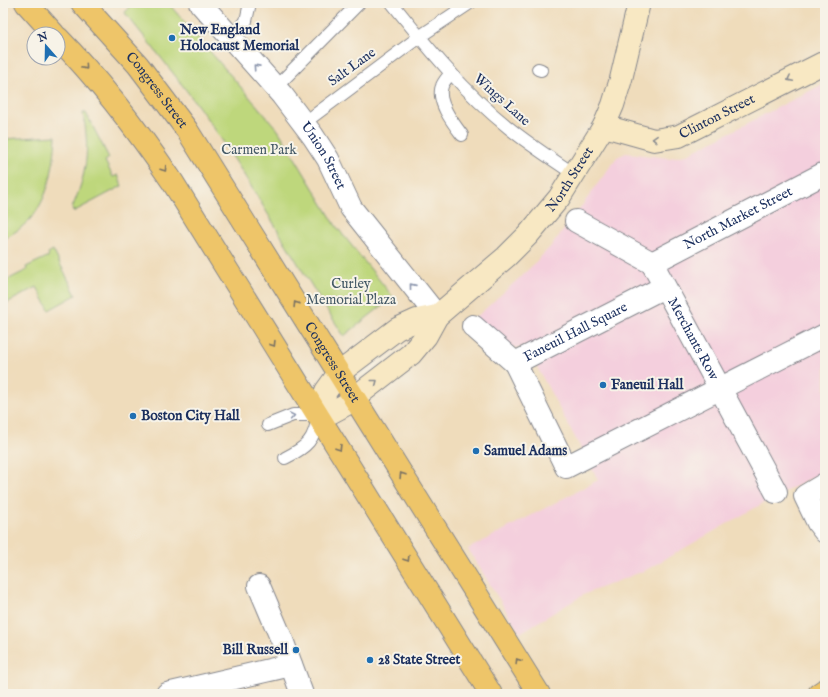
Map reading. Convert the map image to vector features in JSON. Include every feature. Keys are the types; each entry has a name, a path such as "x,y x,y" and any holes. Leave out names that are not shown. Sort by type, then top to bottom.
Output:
{"main road":[{"path":"26,3 47,26"},
{"name":"North Street","path":"318,415 332,412 354,399 411,354 426,336 437,316 496,267 528,235 559,198 604,126 622,79 639,3"},
{"name":"Congress Street","path":"86,4 138,66 187,130 539,694"},
{"path":"66,47 104,88 150,149 318,415 491,694"},
{"name":"Clinton Street","path":"604,126 654,140 679,136 825,62"},
{"name":"North Street","path":"318,415 326,391 339,373 397,329 417,320 437,316"},
{"path":"819,694 825,690"}],"street":[{"name":"Union Street","path":"200,3 304,123 326,155 356,215 437,316"},
{"name":"North Market Street","path":"652,263 825,173"},
{"path":"576,221 652,263"},
{"name":"Merchants Row","path":"652,263 776,492"},
{"name":"Faneuil Hall Square","path":"664,287 515,363 566,467 719,389"},
{"path":"473,326 515,363"},
{"path":"719,389 825,335"},
{"path":"825,484 805,496 818,523 825,532"},
{"path":"259,586 302,694"},
{"path":"167,694 291,665"}],"lane":[{"path":"231,39 246,21 250,3"},
{"path":"275,88 359,3"},
{"name":"Wings Lane","path":"392,3 419,37 451,73 508,128 574,174"},
{"name":"Salt Lane","path":"304,123 419,37 470,3"},
{"path":"451,73 442,86 441,97 462,135"},
{"path":"268,425 293,415 318,415 316,428 310,442 301,450 285,458"}],"shaded area":[{"path":"825,83 825,471 767,501 646,570 585,594 520,633 468,549 598,480 525,345 519,348 506,346 474,319 526,272 551,246 617,157 626,153 669,158 686,155"}],"green space":[{"name":"Carmen Park","path":"131,3 168,3 278,130 336,226 393,297 344,336 213,126 125,13"},
{"path":"83,113 86,113 109,158 105,161 113,177 118,175 122,186 73,212 72,208 81,184 86,162 87,151"},
{"path":"56,136 52,172 45,196 32,216 22,227 3,239 3,139"},
{"path":"53,250 76,295 49,310 37,287 3,305 3,282 27,270 26,267 49,256 48,253"}],"place":[{"name":"New England Holocaust Memorial","path":"172,38"},
{"name":"Faneuil Hall","path":"603,385"},
{"name":"Boston City Hall","path":"133,416"},
{"name":"Samuel Adams","path":"476,451"},
{"name":"Bill Russell","path":"296,650"},
{"name":"28 State Street","path":"370,660"}],"park label":[{"name":"Curley Memorial Plaza","path":"351,292"}]}
